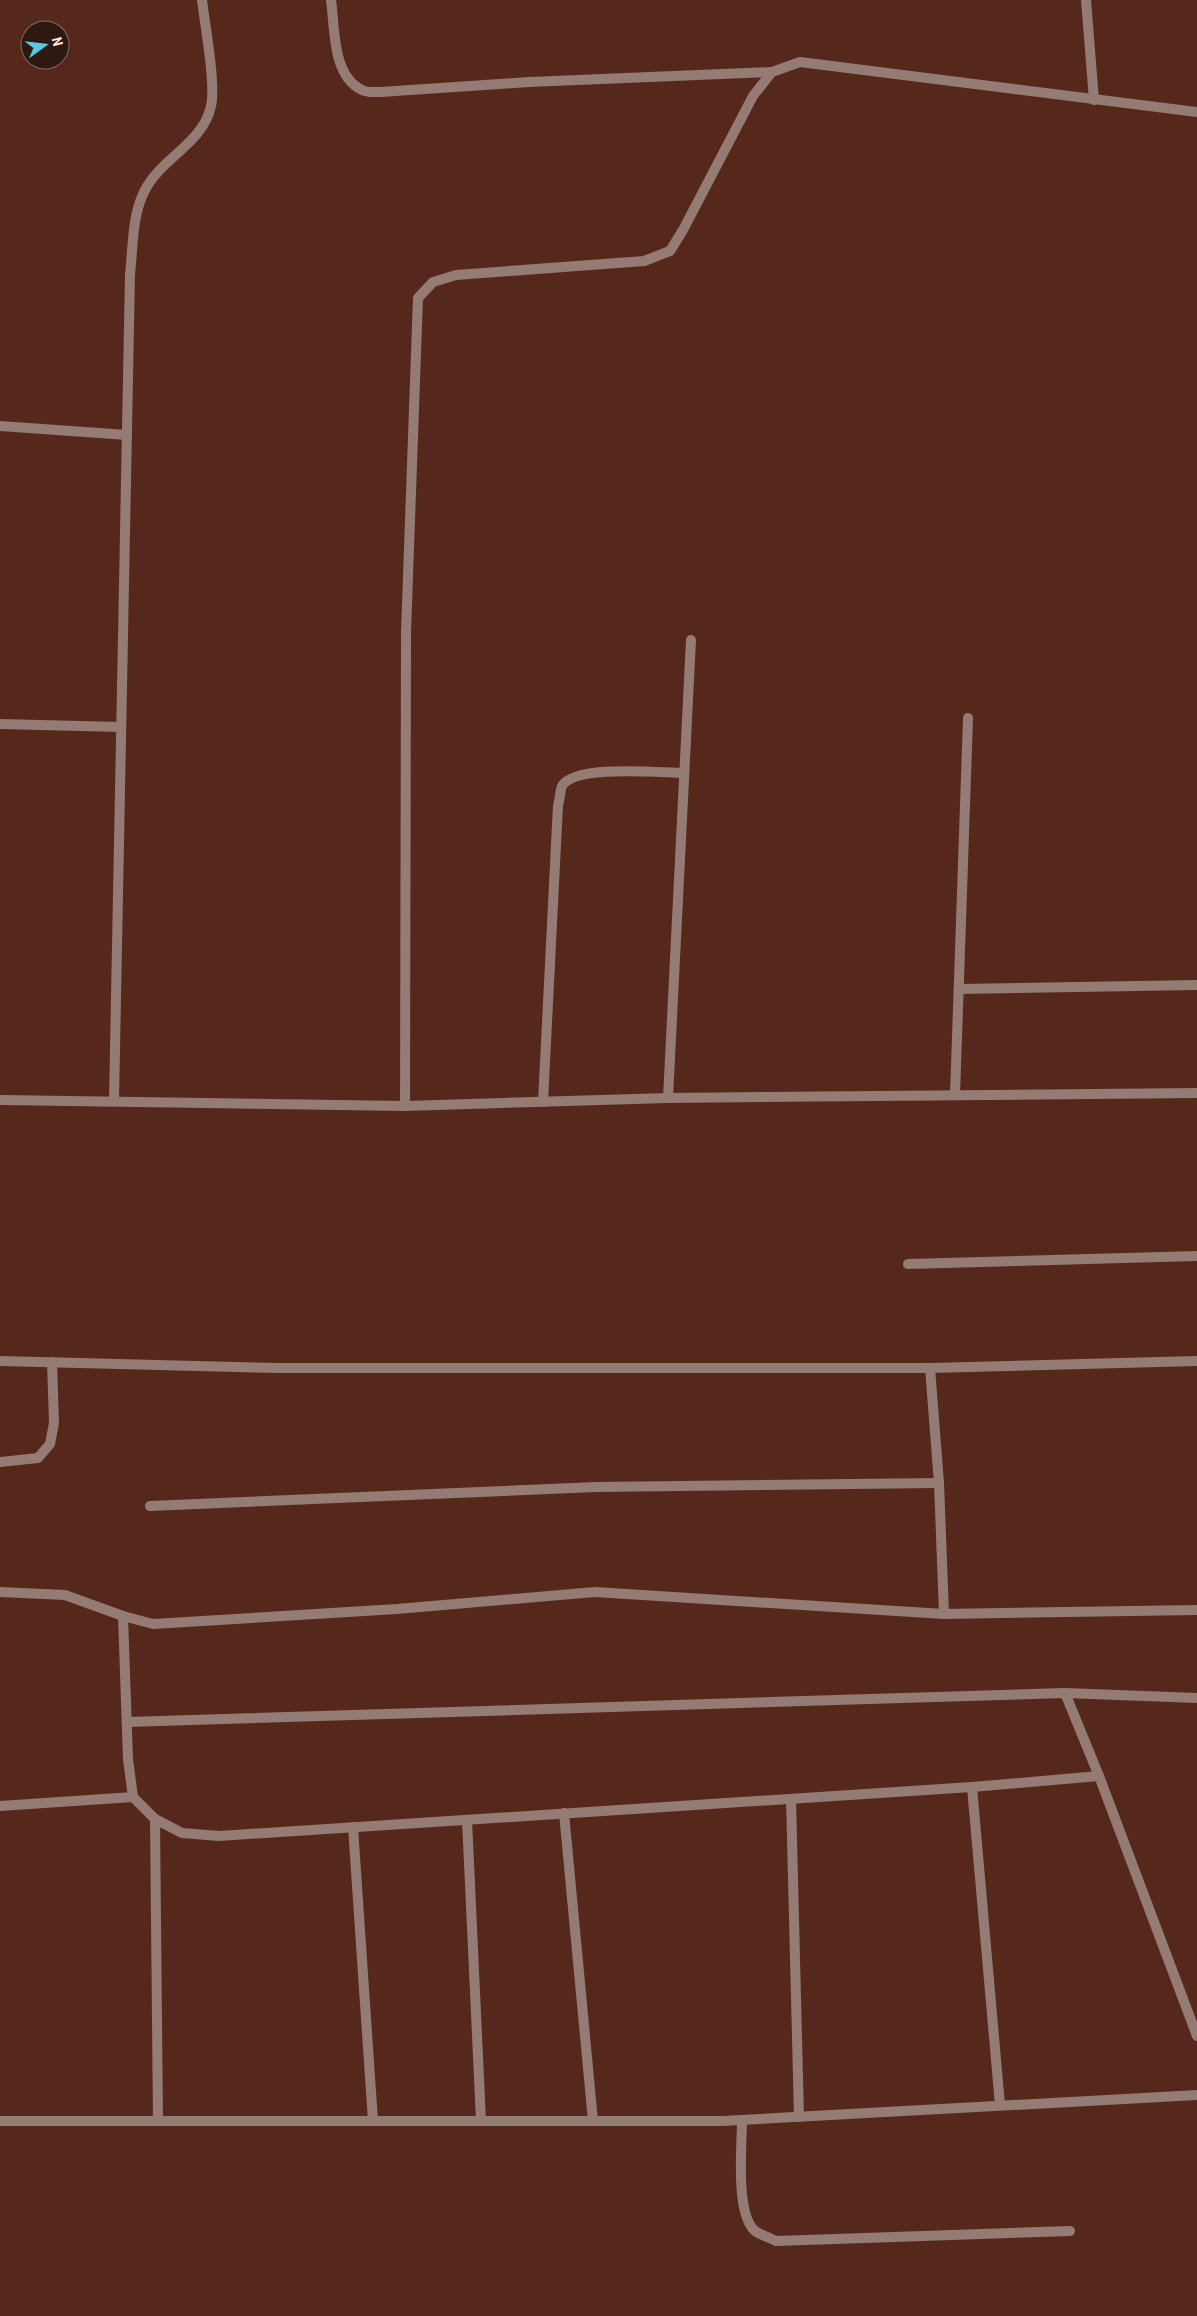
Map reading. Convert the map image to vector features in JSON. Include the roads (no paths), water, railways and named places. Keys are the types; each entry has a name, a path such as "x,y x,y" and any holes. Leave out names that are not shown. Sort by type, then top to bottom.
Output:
{"street":[{"path":"114,1101 130,274 137,215 144,191 162,168 204,127 212,105 202,0"},
{"path":"335,0 331,0 339,60 348,81 363,91 381,92 529,82 772,72 800,62 1197,112"},
{"path":"1086,0 1094,100"},
{"path":"405,1106 406,632 418,298 433,282 456,275 644,261 670,251 684,230 753,96 772,72"},
{"path":"0,426 127,435"},
{"path":"668,1098 691,640"},
{"path":"955,1095 968,718"},
{"path":"0,724 121,727"},
{"path":"543,1102 558,805 562,786 572,778 596,772 684,773"},
{"path":"958,989 1197,985"},
{"path":"0,1100 405,1106 668,1098 1197,1093"},
{"path":"908,1264 1197,1256"},
{"path":"0,1361 278,1368 930,1368 1197,1361"},
{"path":"0,1462 38,1458 50,1444 54,1423 52,1362"},
{"path":"930,1368 944,1614"},
{"path":"150,1506 596,1487 938,1484"},
{"path":"0,1592 65,1595 123,1616 153,1624 397,1609 596,1592 944,1614 1197,1610"},
{"path":"123,1616 128,1759 133,1797 155,1819 182,1833 219,1836 972,1787 1099,1776"},
{"path":"127,1722 1065,1693 1197,1698"},
{"path":"1065,1693 1099,1776 1197,2036"},
{"path":"972,1787 1000,2106"},
{"path":"0,1806 133,1797"},
{"path":"791,1798 799,2117"},
{"path":"564,1813 593,2121"},
{"path":"155,1819 158,2121"},
{"path":"467,1820 481,2121"},
{"path":"353,1827 373,2121"},
{"path":"0,2121 742,2120 1197,2095"},
{"path":"742,2120 742,2189 747,2220 756,2231 776,2242 1070,2231"}]}
